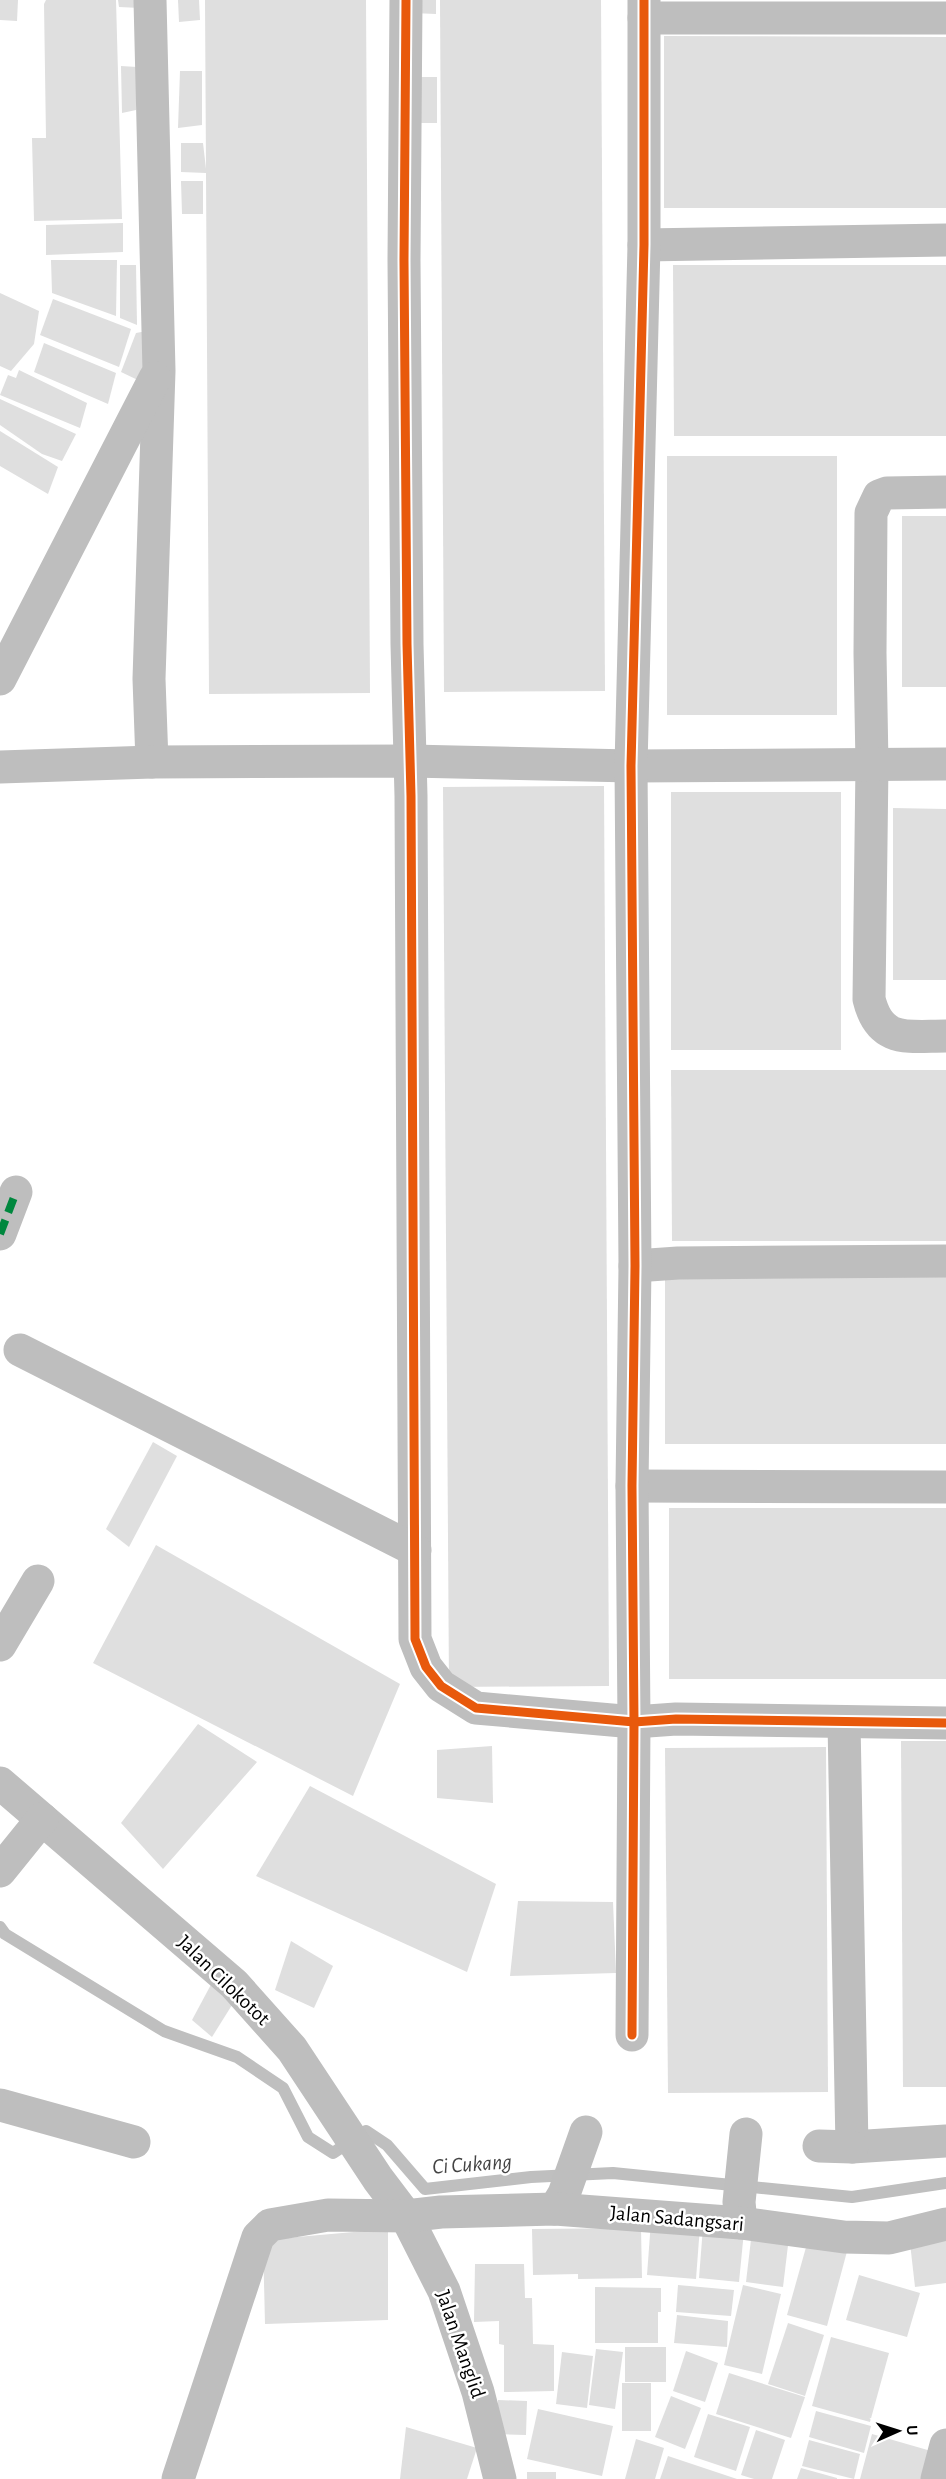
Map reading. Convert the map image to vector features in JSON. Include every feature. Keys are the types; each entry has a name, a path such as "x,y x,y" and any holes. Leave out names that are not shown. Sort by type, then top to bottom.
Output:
{"street":[{"path":"150,0 159,371 149,679 152,762"},
{"path":"406,0 404,272 407,644 411,761 415,1639 426,1668 441,1686 476,1708 634,1722 676,1719 946,1723"},
{"path":"632,2035 634,1722 632,1486 635,1266 631,766 644,245 644,9 946,18"},
{"path":"644,245 946,240"},
{"path":"0,679 159,371"},
{"path":"946,492 887,493 879,496 871,513 872,764 869,999 874,1016 885,1030 901,1036 946,1036"},
{"path":"0,767 152,762 411,761 631,766 946,764"},
{"path":"0,1234 16,1192"},
{"path":"635,1266 678,1263 946,1261"},
{"path":"20,1350 414,1550"},
{"path":"632,1486 946,1487"},
{"path":"0,1645 38,1581"},
{"path":"844,1722 852,2147"},
{"name":"Jalan Cilokotot","path":"0,1783 234,1984 292,2049 378,2180 406,2216"},
{"path":"0,1871 42,1819"},
{"path":"0,2105 134,2142"},
{"path":"740,2213 746,2133"},
{"path":"819,2146 852,2147 946,2141"},
{"path":"559,2201 582,2146"},
{"name":"Jalan Sadangsari","path":"178,2479 258,2237 270,2225 328,2215 406,2216 559,2201 740,2213 844,2237 889,2238 946,2224"},
{"name":"Jalan Manglid","path":"406,2216 444,2291 478,2392 500,2479"},
{"path":"937,2479 946,2445"}],"building":[{"path":"0,0 18,0 17,21 0,20"},
{"path":"46,0 116,0 122,219 34,221 32,138 46,138 44,4"},
{"path":"118,0 140,0 140,8 119,7"},
{"path":"178,0 199,0 200,20 179,22"},
{"path":"205,0 366,0 370,693 209,694 206,173 181,172 181,143 203,143 206,169"},
{"path":"413,0 436,0 436,14 412,13"},
{"path":"440,0 601,0 605,691 444,692"},
{"path":"664,36 946,37 946,208 664,208"},
{"path":"121,66 137,67 136,110 122,113"},
{"path":"180,71 202,71 202,125 178,128"},
{"path":"415,77 437,77 437,123 413,123"},
{"path":"181,181 203,181 203,214 182,214"},
{"path":"123,223 123,252 46,255 46,225"},
{"path":"51,260 117,260 116,316 52,293"},
{"path":"120,265 136,265 137,325 120,318"},
{"path":"673,265 946,265 946,436 674,436"},
{"path":"0,293 39,311 34,344 11,371 0,366"},
{"path":"53,299 131,329 119,367 40,335"},
{"path":"147,331 142,382 121,372 136,333"},
{"path":"44,343 116,373 108,404 34,372"},
{"path":"19,370 87,403 80,428 0,395 8,375 16,378"},
{"path":"0,399 76,434 62,461 42,454 0,425"},
{"path":"0,431 58,467 48,494 0,466"},
{"path":"667,456 837,456 837,715 667,715"},
{"path":"902,516 946,516 946,687 902,687"},
{"path":"604,786 609,1686 449,1687 443,787"},
{"path":"671,792 841,792 841,1050 671,1050"},
{"path":"893,808 946,809 946,980 893,980"},
{"path":"671,1070 946,1070 946,1241 672,1241"},
{"path":"665,1273 946,1273 946,1444 665,1444"},
{"path":"153,1442 177,1456 129,1547 106,1529"},
{"path":"669,1508 946,1508 946,1679 669,1679"},
{"path":"156,1545 400,1684 353,1796 93,1663"},
{"path":"198,1724 257,1762 163,1869 121,1823"},
{"path":"901,1741 946,1741 946,2087 903,2087"},
{"path":"492,1746 493,1803 437,1798 437,1750"},
{"path":"826,1747 828,2092 668,2093 665,1748"},
{"path":"310,1786 496,1884 467,1972 256,1876"},
{"path":"518,1901 613,1902 616,1973 510,1976"},
{"path":"291,1941 333,1966 314,2008 275,1990"},
{"path":"214,1979 237,1997 212,2037 192,2020"},
{"path":"651,2221 700,2226 696,2279 647,2275"},
{"path":"703,2227 744,2231 739,2282 699,2278"},
{"path":"641,2228 642,2278 578,2279 578,2274 533,2275 532,2229"},
{"path":"388,2229 388,2320 265,2324 263,2240"},
{"path":"752,2231 789,2237 783,2287 746,2282"},
{"path":"810,2233 849,2244 827,2326 787,2315"},
{"path":"946,2238 946,2283 915,2287 910,2243"},
{"path":"475,2264 524,2264 525,2298 532,2298 533,2344 554,2345 554,2391 504,2392 504,2345 499,2344 499,2321 474,2322"},
{"path":"859,2275 920,2293 907,2337 846,2320"},
{"path":"678,2285 734,2290 731,2316 676,2312"},
{"path":"743,2285 781,2294 762,2374 724,2365"},
{"path":"595,2287 661,2288 658,2343 595,2343"},
{"path":"677,2315 728,2321 727,2347 674,2343"},
{"path":"788,2323 824,2335 805,2396 768,2384"},
{"path":"831,2337 889,2353 870,2422 812,2406"},
{"path":"625,2347 666,2347 666,2382 625,2382"},
{"path":"596,2349 623,2352 615,2409 589,2405"},
{"path":"686,2351 718,2363 705,2402 673,2391"},
{"path":"562,2352 593,2356 587,2408 556,2404"},
{"path":"729,2373 805,2397 791,2438 716,2414"},
{"path":"622,2383 651,2383 651,2431 622,2431"},
{"path":"671,2396 701,2408 685,2449 655,2437"},
{"path":"498,2400 527,2401 526,2435 497,2434"},
{"path":"538,2409 613,2426 602,2476 527,2459"},
{"path":"816,2411 871,2426 864,2453 809,2437"},
{"path":"708,2414 750,2427 736,2471 694,2457"},
{"path":"406,2427 477,2448 467,2479 400,2479"},
{"path":"756,2430 785,2440 772,2479 754,2479 741,2475"},
{"path":"872,2434 938,2453 930,2479 860,2479"},
{"path":"636,2439 664,2448 655,2479 625,2479"},
{"path":"809,2440 860,2454 854,2479 802,2466"},
{"path":"668,2456 737,2479 660,2479"},
{"path":"801,2468 837,2478 837,2479 797,2479"},
{"path":"527,2472 556,2472 556,2479 527,2479"}],"waterway":[{"name":"Ci Cukang","path":"0,1927 5,1934 164,2031 237,2057 283,2088 308,2137 333,2153 366,2131 387,2145 425,2189 531,2177 613,2173 852,2197 946,2183"}],"marked path":[{"path":"0,1234 16,1192"}],"cycle path":[{"path":"406,0 404,260 407,644 411,796 415,1639 426,1667 441,1686 476,1708 634,1722 676,1719 946,1723"},
{"path":"632,2035 634,1722 632,1486 635,1266 631,766 644,245 644,0"}]}
